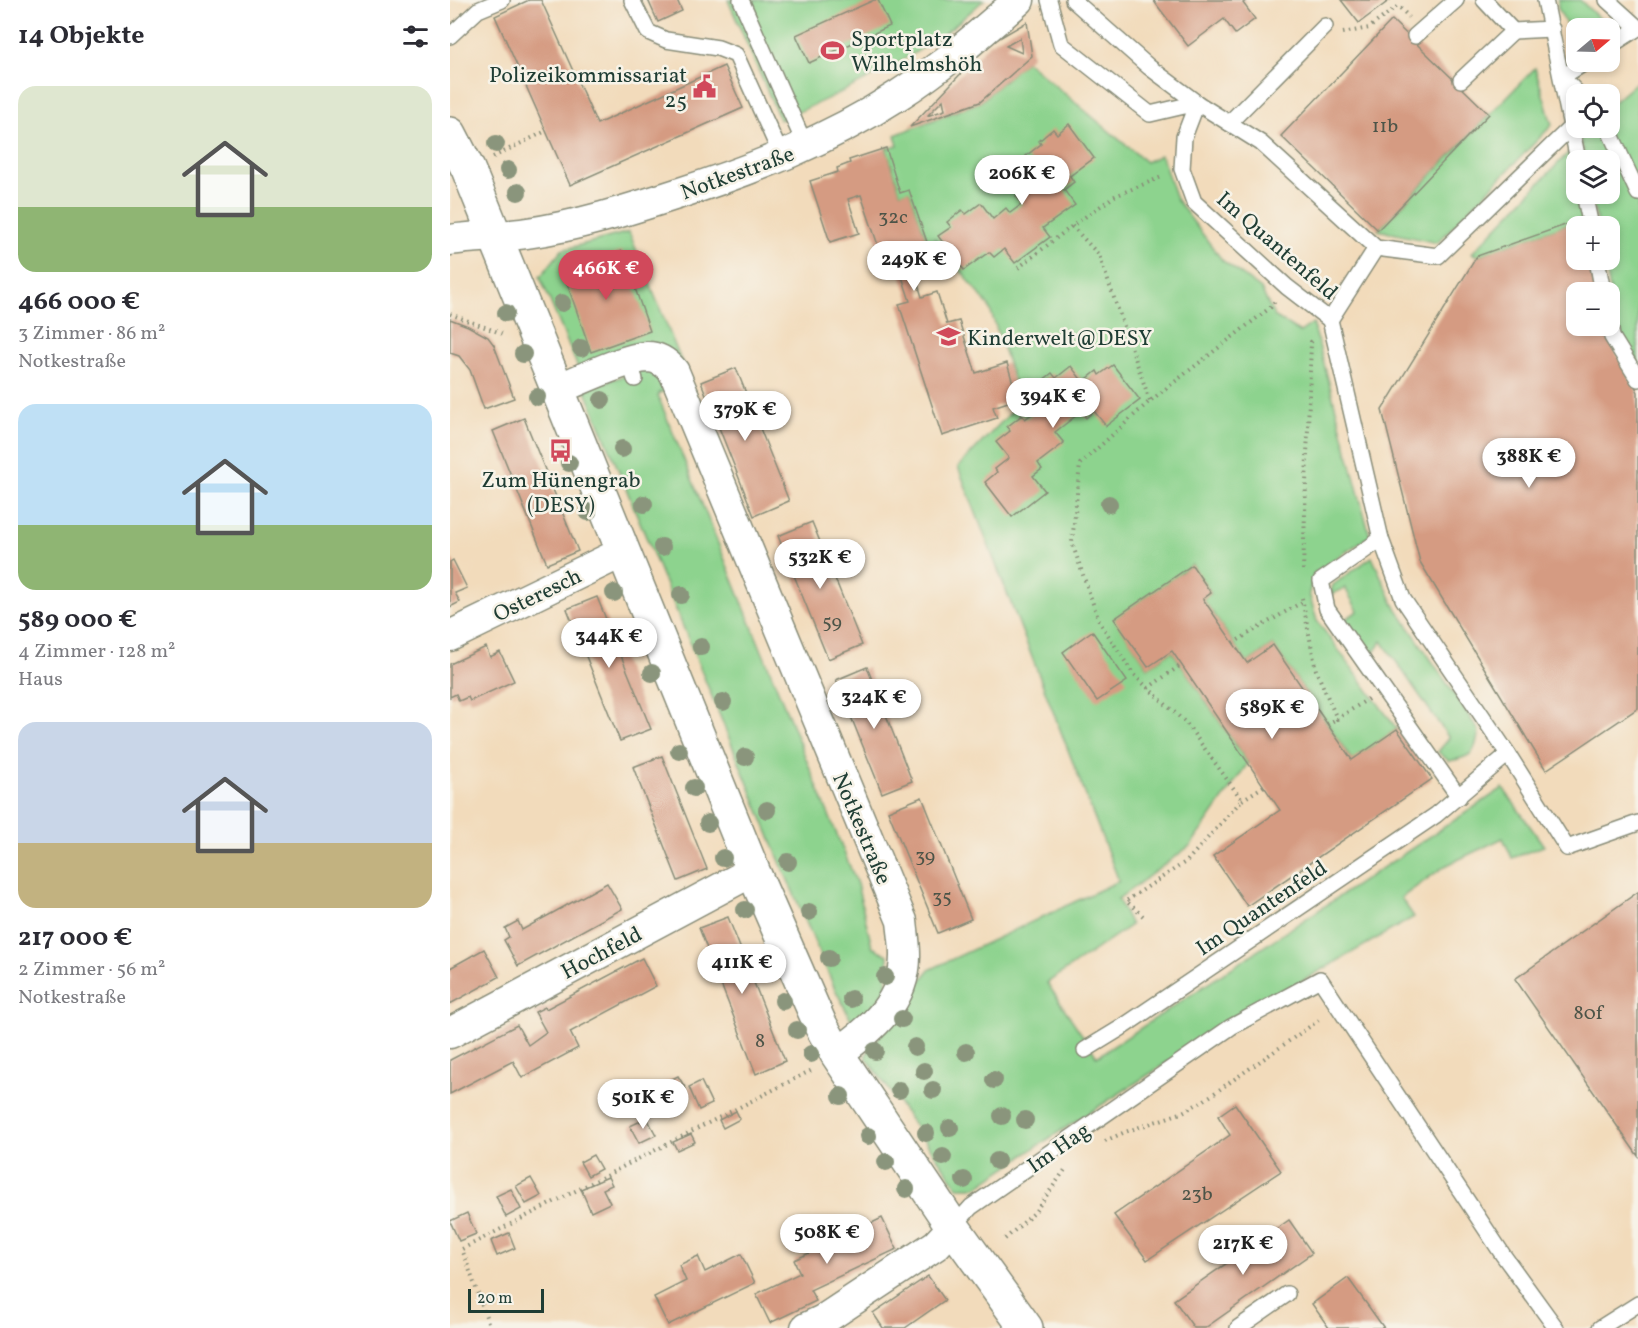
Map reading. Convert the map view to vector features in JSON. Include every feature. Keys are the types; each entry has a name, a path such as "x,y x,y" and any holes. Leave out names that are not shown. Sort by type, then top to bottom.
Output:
{"street":[{"name":"Notkestraße","path":"450,240 527,233 597,219 705,185 794,152 890,101 956,54 1019,0"},
{"path":"450,134 468,169 496,236 753,871 819,1024 826,1061 953,1227 1026,1328"},
{"name":"Notkestraße","path":"558,389 632,370 647,357 668,363 674,372 902,921 905,956 899,986 889,1009 873,1026 826,1061"},
{"name":"Osteresch","path":"450,636 623,552"},
{"name":"Hochfeld","path":"450,1033 753,871"},
{"name":"Im Hag","path":"806,1328 823,1320 936,1245 953,1227"}],"lane":[{"path":"450,36 478,10 502,0"},
{"path":"632,0 648,32 666,40 718,48 736,55 794,152"},
{"path":"741,0 794,152"},
{"path":"1049,0 1061,44 1150,114 1197,103"},
{"path":"1073,0 1149,67 1197,103 1261,143 1376,248 1438,256 1566,132"},
{"path":"1418,33 1456,0"},
{"path":"1484,0 1513,31"},
{"path":"1545,0 1566,99"},
{"path":"1607,0 1638,28 1620,40"},
{"path":"1229,123 1325,26"},
{"path":"1461,80 1513,31 1552,29"},
{"path":"1562,77 1570,72"},
{"path":"1562,77 1569,84"},
{"name":"Im Quantenfeld","path":"1197,103 1184,136 1182,169 1194,202 1287,287 1330,320 1381,539 1403,599 1508,754 1567,848 1638,824"},
{"path":"1613,138 1638,193"},
{"name":"Im Quantenfeld","path":"1330,320 1376,248"},
{"path":"1612,336 1638,379"},
{"path":"1381,539 1321,581 1327,609 1459,797"},
{"name":"Im Quantenfeld","path":"1085,1050 1388,850 1459,797 1508,754"},
{"name":"Im Hag","path":"953,1227 971,1207 1231,1027 1320,979 1338,1007"},
{"path":"1338,1007 1503,1255 1556,1328"},
{"path":"1238,1328 1287,1294"},
{"path":"1600,1328 1638,1304"}],"path":[{"path":"1312,40 1369,28 1398,6 1418,33"},
{"path":"468,169 546,131"},
{"path":"1018,268 1114,196 1182,169"},
{"path":"1072,226 1099,255 1150,401"},
{"path":"1242,800 1186,723 1134,675 1099,621 1072,543 1080,464 1150,401 1271,307 1287,287"},
{"path":"450,314 506,335"},
{"path":"1303,578 1311,342 1330,320"},
{"path":"1302,590 1302,602 1316,669 1337,719"},
{"path":"1233,643 1302,602"},
{"path":"1148,688 1181,665"},
{"path":"1327,724 1383,688"},
{"path":"1143,916 1126,901 1187,861 1242,800 1264,786"},
{"path":"1104,1142 1125,1132 1181,1113 1203,1101 1338,1007"},
{"path":"490,1328 462,1250 826,1061"},
{"path":"1005,1239 1034,1213 1068,1167"}],"green space":[{"name":"Sportplatz Wilhelmshöh","path":"728,0 984,0 941,36 904,60 780,120"},
{"path":"1558,0 1580,0 1599,18 1566,18 1566,24 1558,8"},
{"path":"1026,61 1146,162 1161,155 1176,199 1222,260 1261,289 1274,316 1300,332 1313,323 1370,536 1314,573 1309,593 1317,621 1397,729 1352,760 1273,645 1247,663 1203,599 1211,593 1192,565 1115,619 1148,667 1172,651 1248,763 1191,845 1118,899 1131,925 1047,983 1097,1057 1503,788 1544,846 1512,858 1503,838 1445,866 1401,898 1414,917 1226,1025 977,1187 958,1187 865,1056 929,970 1119,881 958,467 1021,402 989,306 935,238 928,245 909,191 900,193 886,148 898,145 895,135 980,102"},
{"path":"1535,68 1552,125 1437,243 1378,230"},
{"path":"1638,81 1638,365 1620,336 1620,282 1608,282 1606,270 1620,270 1620,216 1596,216 1593,204 1620,204 1620,150 1583,150 1580,138 1620,138 1620,96"},
{"path":"1566,155 1566,204 1582,204 1584,216 1566,216 1566,225 1477,256 1472,253"},
{"path":"629,232 684,368 579,370 540,277 562,250"},
{"path":"653,366 676,394 660,392 658,396 857,884 872,947 888,955 886,990 856,1029 835,989 781,864 585,389"},
{"path":"1372,557 1394,605 1479,731 1474,750 1468,756 1449,761 1438,752 1449,738 1382,641 1371,656 1344,620 1358,611 1345,588 1330,595 1333,585"}],"building":[{"name":"Polizeikommissariat 25","path":"529,0 541,0 597,124 724,66 743,108 570,185 495,16"},
{"path":"648,0 677,0 682,11 658,22"},
{"path":"878,0 890,26 809,63 796,35"},
{"path":"1153,0 1247,0 1243,3 1255,19 1235,34 1224,19 1188,46"},
{"path":"1341,0 1390,0 1359,23"},
{"path":"1392,20 1489,114 1378,230 1281,136"},
{"path":"1027,22 1032,56 980,102 910,127 989,44","holes":["1020,38 1022,53 1006,46","943,100 945,110 927,116"]},
{"path":"1069,124 1094,158 1070,176 1074,182 1064,190 1075,205 1043,228 1050,237 1015,263 1004,249 994,257 989,252 964,270 938,236 951,227 947,222 962,210 966,214 981,203 993,219 1006,208 1010,213 1022,204 1016,196 1029,187 1026,183 1039,173 1026,156 1041,144 1039,141 1053,129 1057,134"},
{"path":"886,148 900,193 909,190 928,245 908,251 922,297 937,292 947,324 959,321 976,373 1007,363 1015,390 1011,391 1014,400 993,407 997,418 942,436 899,304 910,301 895,255 883,260 861,195 848,199 859,233 830,242 810,181 838,172 837,168 850,163 849,160"},
{"path":"1566,225 1566,270 1593,270 1596,282 1566,282 1566,336 1607,336 1638,392 1638,708 1546,770 1420,562 1382,410 1477,256"},
{"path":"622,251 650,331 591,352 563,272"},
{"path":"450,319 488,337 494,345 514,398 484,409 470,370 459,356 450,353"},
{"path":"1113,365 1140,400 1106,426 1094,411 1086,418 1081,412 1055,432 1064,443 1038,463 1042,469 1033,476 1045,491 1012,517 985,482 997,472 995,469 1009,458 996,442 1010,431 1007,427 1022,415 1025,419 1036,411 1027,399 1040,389 1037,385 1052,373 1056,378 1071,366 1083,382 1097,371 1099,375"},
{"path":"736,368 789,501 754,516 701,382"},
{"path":"524,418 578,551 547,564 493,431"},
{"path":"812,522 862,645 828,659 778,536"},
{"path":"453,560 467,588 455,593 460,602 450,607 450,562"},
{"path":"1192,565 1211,593 1203,599 1247,663 1273,645 1352,760 1397,729 1432,779 1247,906 1213,856 1280,810 1172,651 1148,667 1114,619"},
{"path":"597,597 651,729 620,741 567,609"},
{"path":"1092,631 1127,681 1097,701 1063,652"},
{"path":"486,647 490,657 500,652 514,681 470,701 468,697 459,701 456,694 450,697 450,664"},
{"path":"867,667 912,781 882,793 836,680"},
{"path":"662,756 707,869 678,881 633,767"},
{"path":"922,797 971,919 938,933 888,811"},
{"path":"607,883 622,909 518,966 504,940 509,937 505,928 518,921 522,930"},
{"path":"1638,892 1638,1156 1515,979"},
{"path":"728,917 785,1061 756,1074 699,928"},
{"path":"484,949 499,977 450,1004 450,968"},
{"path":"642,958 656,986 570,1032 578,1048 522,1078 513,1061 450,1094 450,1060 517,1025 528,1045 546,1032 535,1012 545,1007 546,1009"},
{"path":"678,1076 686,1089 673,1096 666,1082"},
{"path":"701,1081 712,1104 699,1110 689,1087"},
{"path":"1235,1104 1281,1171 1147,1260 1114,1215 1230,1135 1218,1116"},
{"path":"736,1111 740,1119 723,1128 719,1120"},
{"path":"647,1118 656,1135 639,1143 630,1126"},
{"path":"691,1134 695,1142 677,1150 673,1142"},
{"path":"593,1155 601,1169 588,1176 580,1162"},
{"path":"608,1177 612,1185 603,1189 610,1203 591,1212 581,1189"},
{"path":"531,1178 541,1196 526,1204 516,1186"},
{"path":"511,1189 521,1209 506,1217 496,1196"},
{"path":"467,1213 476,1234 459,1241 450,1221"},
{"path":"838,1217 847,1235 882,1218 897,1249 810,1290 816,1301 770,1323 756,1294 800,1273 794,1260 827,1245 818,1226"},
{"path":"1289,1220 1312,1253 1205,1328 1194,1328 1174,1300"},
{"path":"509,1233 515,1248 497,1256 491,1241"},
{"path":"741,1254 755,1283 668,1325 654,1297 686,1281 679,1265 698,1256 705,1272"},
{"path":"928,1276 945,1300 905,1328 883,1328 873,1313"},
{"path":"1348,1278 1384,1328 1329,1328 1312,1304"}],"place":[{"name":"Sportplatz Wilhelmshöh","path":"833,51"},
{"name":"Polizeikommissariat 25","path":"705,87"},
{"name":"Kinderwelt@DESY","path":"949,337"},
{"name":"Zum Hünengrab (DESY)","path":"561,450"}]}
